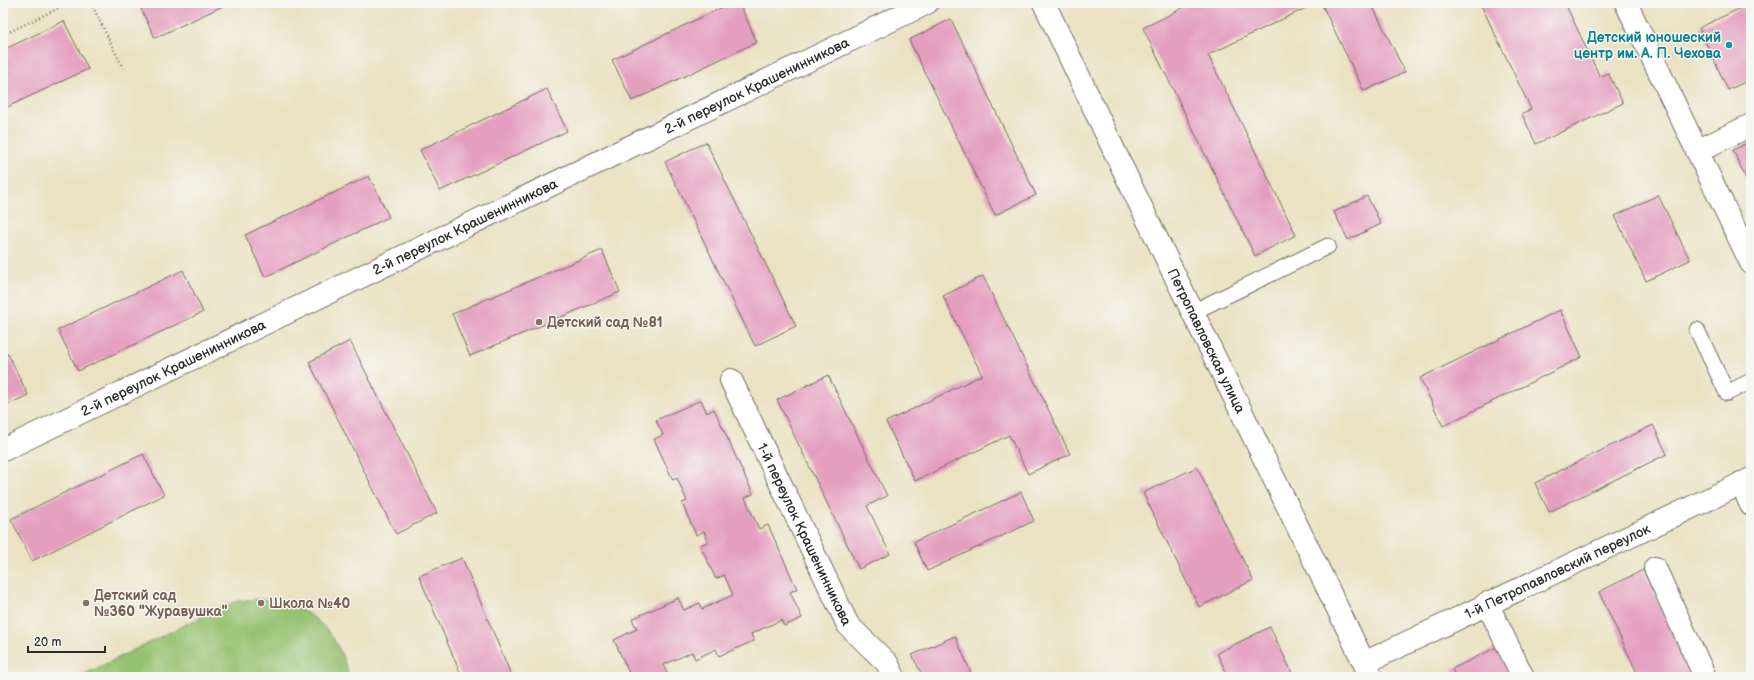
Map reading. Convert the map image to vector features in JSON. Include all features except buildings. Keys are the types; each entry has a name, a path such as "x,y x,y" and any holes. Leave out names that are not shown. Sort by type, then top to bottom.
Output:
{"street":[{"name":"2-й переулок Крашенинникова","path":"3,450 927,3"},
{"name":"Петропавловская улица","path":"1044,3 1368,670"},
{"path":"1626,3 1751,263"},
{"path":"1696,151 1751,125"},
{"name":"1-й переулок Крашенинникова","path":"731,380 848,625 887,663 894,677"},
{"path":"1746,481 1751,505"},
{"name":"1-й Петропавловский переулок","path":"1368,670 1488,603 1746,481"},
{"path":"1655,568 1705,677"},
{"path":"1488,603 1523,677"}],"lane":[{"path":"1193,312 1328,246"},
{"path":"1697,330 1727,393 1751,381"}],"path":[{"path":"3,35 69,3"},
{"path":"91,3 123,68"}],"green space":[{"path":"256,599 274,601 291,606 305,612 318,621 328,631 337,644 344,659 349,677 79,677 219,608 237,601"}],"place":[{"name":"Детский юношеский центр им. А. П. Чехова","path":"1729,45"},
{"name":"Детский сад №81","path":"539,322"},
{"name":"Детский сад №360 \"Журавушка\"","path":"86,603"},
{"name":"Школа №40","path":"261,603"}]}
